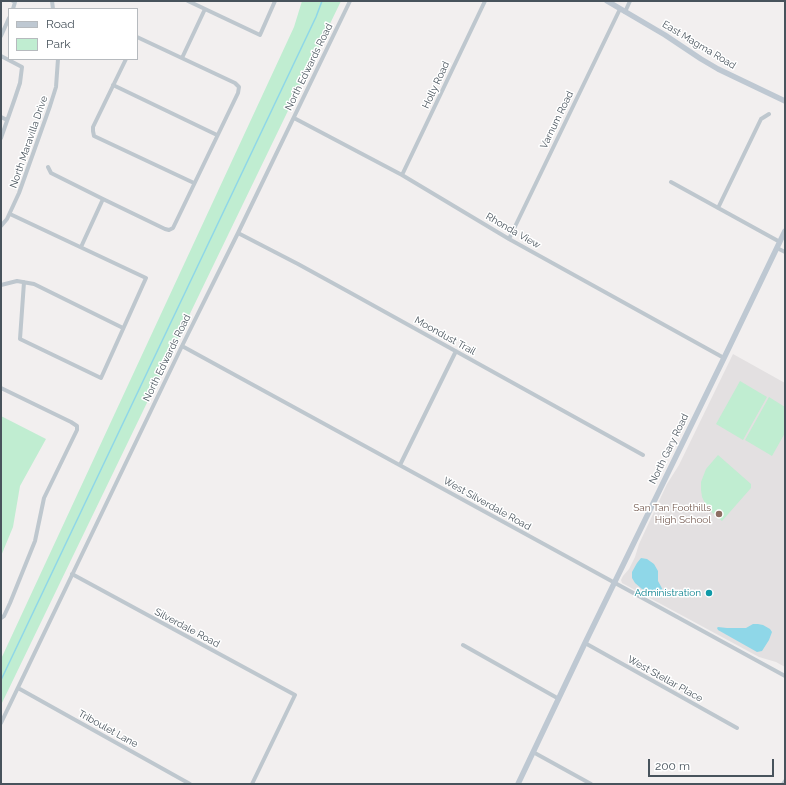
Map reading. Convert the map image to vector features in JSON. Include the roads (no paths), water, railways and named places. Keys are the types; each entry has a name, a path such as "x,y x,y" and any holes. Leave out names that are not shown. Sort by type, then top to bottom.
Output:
{"street":[{"path":"188,1 260,35 275,1"},
{"name":"North Edwards Road","path":"1,723 350,1"},
{"name":"Holly Road","path":"402,176 485,1"},
{"name":"East Magma Road","path":"607,1 665,35 718,69 785,101"},
{"name":"Varnum Road","path":"509,239 623,10 630,1"},
{"path":"182,58 205,9"},
{"path":"1,36 8,23"},
{"path":"48,167 51,173 103,199 169,230 173,228 238,93 239,88 235,83 138,37"},
{"path":"1,138 17,90 22,67 9,60"},
{"name":"North Maravilla Drive","path":"1,226 10,214 19,193 52,101 56,87 58,60"},
{"path":"126,60 93,127 94,136 194,183"},
{"path":"113,85 217,135"},
{"path":"718,208 761,119 769,114"},
{"path":"1,117 7,120"},
{"name":"Rhonda View","path":"294,118 402,176 509,239 724,358"},
{"path":"671,182 780,242"},
{"path":"81,247 103,199"},
{"path":"10,214 146,278 100,378 20,339 24,282"},
{"name":"North Gary Road","path":"518,784 785,231"},
{"name":"Moondust Trail","path":"238,233 304,267 643,455"},
{"path":"777,248 785,252"},
{"path":"1,285 17,281 34,284 124,328"},
{"name":"West Silverdale Road","path":"182,346 785,676"},
{"path":"400,465 456,352"},
{"path":"1,388 77,426 77,430 44,498 35,541 10,603 4,616 1,618"},
{"name":"Silverdale Road","path":"72,574 296,695 252,784"},
{"name":"West Stellar Place","path":"585,643 737,728"},
{"path":"463,645 559,699"},
{"name":"Triboulet Lane","path":"18,688 190,784"},
{"path":"533,752 591,784"}],"water":[{"path":"641,558 647,559 654,564 658,571 658,581 664,592 662,597 642,589 632,578 632,572"},
{"path":"753,624 763,625 772,632 762,651 757,652 718,630 717,628 746,628"}],"waterway":[{"path":"1,680 316,17 322,1"}],"place":[{"name":"San Tan Foothills High School","path":"719,514"},
{"name":"Administration","path":"709,593"}]}
